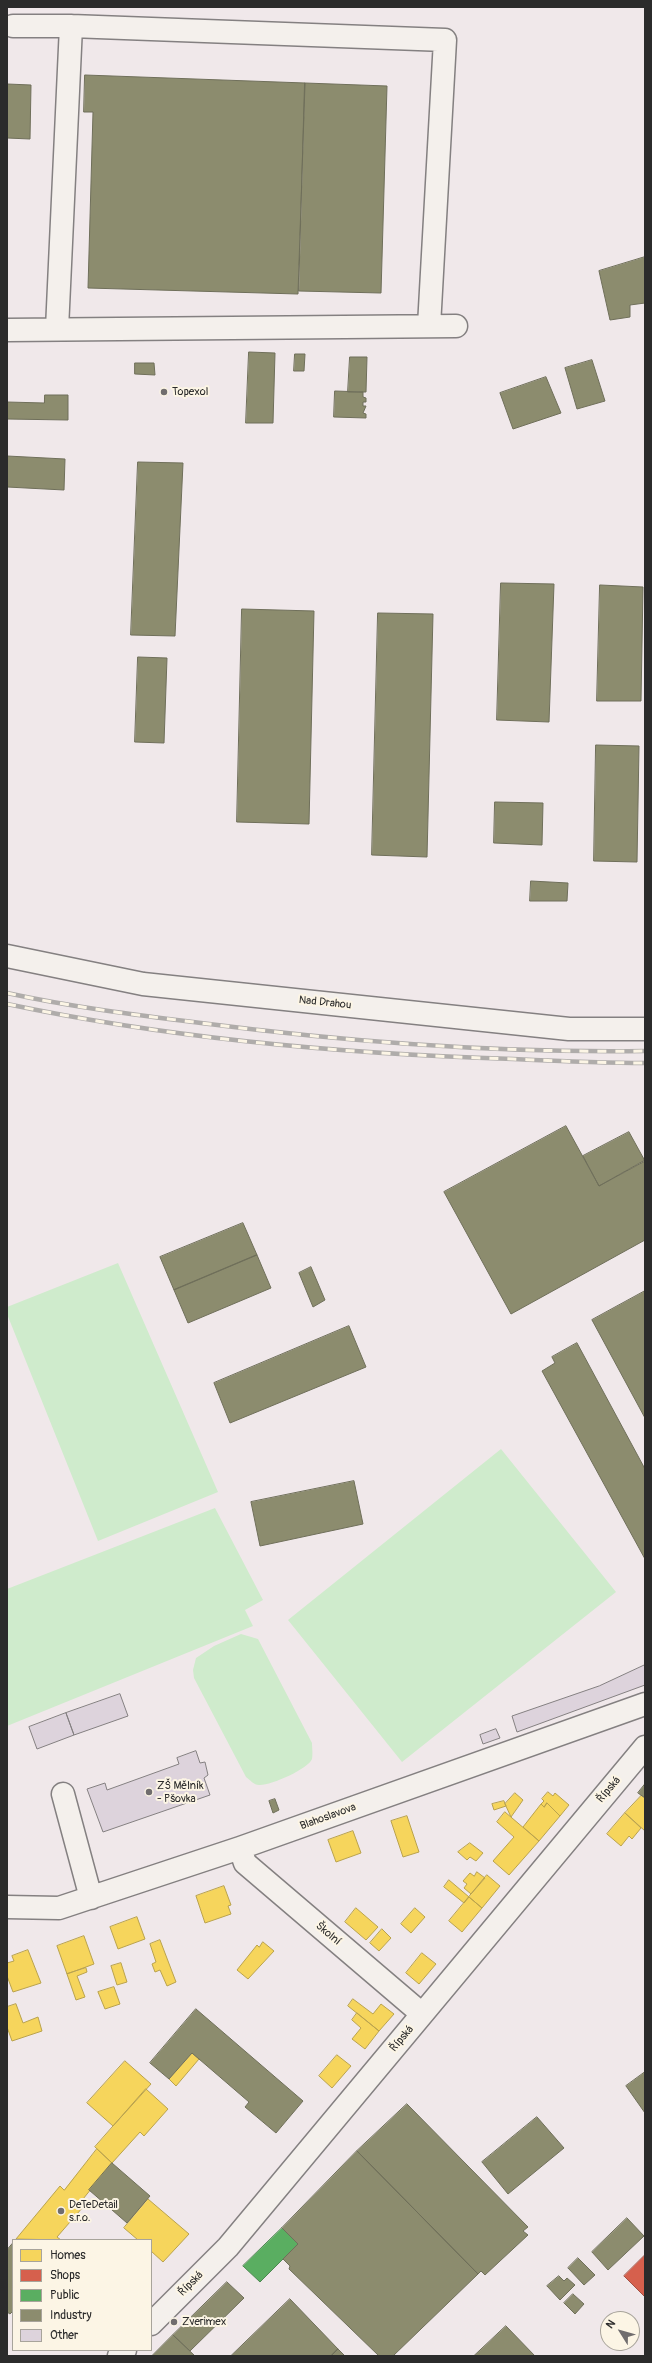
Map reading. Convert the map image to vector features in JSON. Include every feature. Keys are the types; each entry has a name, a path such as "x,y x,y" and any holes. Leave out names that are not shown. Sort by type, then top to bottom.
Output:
{"street":[{"path":"13,26 71,26 445,40 429,326"},
{"path":"57,329 71,26"},
{"path":"7,330 456,326"},
{"name":"Nad Drahou","path":"7,956 143,984 569,1028 645,1029"},
{"name":"Blahoslavova","path":"7,1907 59,1908 91,1898 240,1848 645,1704"},
{"name":"Řípská","path":"152,2323 228,2247 645,1747"},
{"path":"63,1794 91,1898"},
{"name":"Školní","path":"240,1848 245,1863 422,2014"}],"green space":[{"path":"118,1263 218,1492 98,1541 7,1314 7,1307"},
{"path":"501,1449 616,1592 402,1762 288,1620"},
{"path":"215,1508 263,1600 245,1610 253,1626 7,1726 7,1589"},
{"path":"241,1634 258,1639 312,1743 312,1759 309,1763 280,1780 264,1785 255,1784 246,1777 194,1678 193,1670 196,1658 214,1646"}],"building: Homes":[{"path":"548,1792 553,1796 555,1793 569,1805 560,1816 547,1803 544,1807 541,1804 544,1801 542,1799"},
{"path":"515,1793 523,1800 511,1817 505,1804"},
{"path":"642,1795 645,1798 645,1831 625,1813"},
{"path":"504,1801 506,1806 494,1810 492,1804"},
{"path":"547,1803 560,1816 539,1841 523,1827 541,1804 544,1807"},
{"path":"505,1812 539,1841 509,1875 493,1861 514,1837 497,1822"},
{"path":"625,1813 641,1828 632,1839 629,1836 621,1846 607,1834"},
{"path":"407,1816 419,1852 403,1857 391,1821"},
{"path":"353,1831 361,1853 336,1862 328,1840"},
{"path":"470,1843 483,1853 476,1861 470,1857 467,1860 458,1852"},
{"path":"477,1872 485,1878 471,1894 464,1888 467,1884 463,1881 470,1873 474,1876"},
{"path":"487,1875 500,1886 482,1908 469,1897"},
{"path":"449,1880 469,1897 464,1903 444,1887"},
{"path":"224,1886 231,1905 228,1906 231,1914 205,1923 196,1896"},
{"path":"469,1897 482,1908 462,1932 449,1921"},
{"path":"356,1908 378,1927 366,1940 345,1922"},
{"path":"415,1908 425,1917 411,1933 401,1924"},
{"path":"137,1917 145,1939 118,1949 110,1927"},
{"path":"382,1929 391,1938 379,1951 370,1943"},
{"path":"84,1936 94,1964 67,1974 57,1946"},
{"path":"160,1940 176,1982 167,1986 160,1970 155,1972 152,1964 156,1962 150,1944"},
{"path":"263,1942 274,1951 248,1979 237,1970 257,1945 259,1947"},
{"path":"28,1950 41,1983 13,1992 7,1976 7,1963 14,1961 12,1956"},
{"path":"422,1953 436,1964 419,1984 406,1973"},
{"path":"121,1963 127,1982 117,1985 111,1966"},
{"path":"86,1968 87,1972 77,1976 85,1997 76,2000 67,1974"},
{"path":"114,1987 120,2004 105,2009 98,1992"},
{"path":"353,1999 373,2014 381,2004 394,2014 379,2031 348,2006"},
{"path":"16,2004 23,2023 38,2017 42,2031 12,2041 7,2027 7,2007"},
{"path":"357,2013 379,2031 365,2049 352,2039 361,2028 352,2020"},
{"path":"192,2053 199,2059 176,2086 169,2079"},
{"path":"337,2055 351,2066 332,2088 319,2076"},
{"path":"125,2061 151,2084 113,2126 87,2103"},
{"path":"146,2089 168,2109 144,2136 140,2132 112,2163 95,2147"},
{"path":"97,2149 112,2163 79,2204 83,2207 57,2237 60,2239 16,2239 60,2186 64,2190"},
{"path":"148,2199 189,2234 163,2262 152,2252 152,2239 137,2239 124,2228"}],"building: Shops":[{"path":"645,2255 645,2295 644,2296 624,2276"}],"building: Public":[{"path":"282,2228 298,2244 260,2282 243,2266"}],"building: Industry":[{"path":"85,75 305,83 298,294 88,288 93,112 84,112"},
{"path":"305,83 387,86 381,293 299,291"},
{"path":"7,84 31,85 30,139 7,138"},
{"path":"645,257 645,303 630,305 630,317 610,320 599,271"},
{"path":"249,352 275,353 273,423 246,423"},
{"path":"295,354 305,354 304,371 294,371"},
{"path":"350,357 367,357 366,392 348,392"},
{"path":"592,360 605,401 577,409 565,368"},
{"path":"135,363 154,363 155,375 135,374"},
{"path":"546,377 561,413 513,429 500,393"},
{"path":"335,391 363,392 363,397 366,398 366,402 363,402 363,406 366,406 363,413 366,414 366,418 334,417"},
{"path":"45,395 68,395 68,420 7,419 7,402 44,403"},
{"path":"7,456 65,459 64,490 7,487"},
{"path":"138,462 183,463 175,636 131,635"},
{"path":"501,583 554,584 549,722 497,720"},
{"path":"600,585 643,587 641,701 597,701"},
{"path":"242,609 314,611 309,824 237,822"},
{"path":"378,613 433,614 427,857 372,855"},
{"path":"138,657 167,658 164,743 135,742"},
{"path":"596,745 639,746 637,862 594,861"},
{"path":"495,802 543,803 542,845 494,843"},
{"path":"531,881 568,883 567,901 530,901"},
{"path":"566,1126 599,1186 645,1160 645,1240 511,1314 444,1192"},
{"path":"629,1132 645,1161 599,1186 583,1156"},
{"path":"243,1223 257,1255 174,1290 160,1257"},
{"path":"257,1255 271,1288 188,1323 174,1290"},
{"path":"311,1267 325,1300 313,1307 299,1273"},
{"path":"645,1291 645,1418 592,1320"},
{"path":"349,1326 366,1367 230,1423 214,1383"},
{"path":"577,1343 645,1469 645,1559 542,1371 555,1363 552,1357"},
{"path":"354,1481 363,1524 260,1546 251,1502"},
{"path":"645,1784 645,1798 638,1793"},
{"path":"275,1799 279,1810 273,1813 269,1801"},
{"path":"196,2009 303,2101 276,2133 245,2107 249,2102 192,2053 169,2079 150,2063"},
{"path":"645,2072 645,2113 626,2086"},
{"path":"407,2104 528,2227 523,2231 528,2235 485,2275 481,2271 478,2274 357,2151"},
{"path":"537,2117 564,2148 508,2194 482,2162"},
{"path":"357,2151 478,2274 393,2356 379,2356 289,2269 290,2266 283,2259 298,2244 282,2228"},
{"path":"112,2163 150,2196 127,2223 89,2190"},
{"path":"627,2218 644,2236 608,2270 592,2252"},
{"path":"12,2244 12,2312 10,2314 7,2312 7,2250"},
{"path":"578,2258 595,2275 584,2285 568,2268"},
{"path":"559,2276 564,2281 567,2278 575,2285 560,2300 547,2286"},
{"path":"227,2282 244,2298 190,2351 173,2335"},
{"path":"573,2294 584,2304 575,2314 564,2303"},
{"path":"290,2299 338,2349 331,2356 231,2356"},
{"path":"506,2326 535,2356 474,2356"},
{"path":"173,2335 195,2356 152,2356"},
{"path":"338,2349 345,2356 331,2356"}],"building: Other":[{"path":"645,1665 645,1685 517,1732 512,1716 599,1686"},
{"path":"120,1694 128,1716 74,1735 66,1713"},
{"path":"66,1713 74,1735 37,1749 29,1727"},
{"path":"496,1729 500,1738 483,1744 480,1735"},
{"name":"ZŠ Mělník - Pšovka","path":"196,1751 200,1763 205,1762 208,1775 204,1778 210,1795 103,1832 87,1789 105,1783 107,1790 179,1764 177,1758"}],"railway":[{"path":"7,993 79,1007 128,1014 312,1036 478,1048 645,1051"},
{"path":"7,1004 132,1027 259,1043 322,1049 450,1057 645,1063"}],"place":[{"name":"Topexol","path":"164,392"},
{"name":"ZŠ Mělník - Pšovka","path":"149,1792"},
{"name":"DeTeDetail s.r.o.","path":"61,2211"},
{"name":"Zverimex","path":"174,2322"}]}
